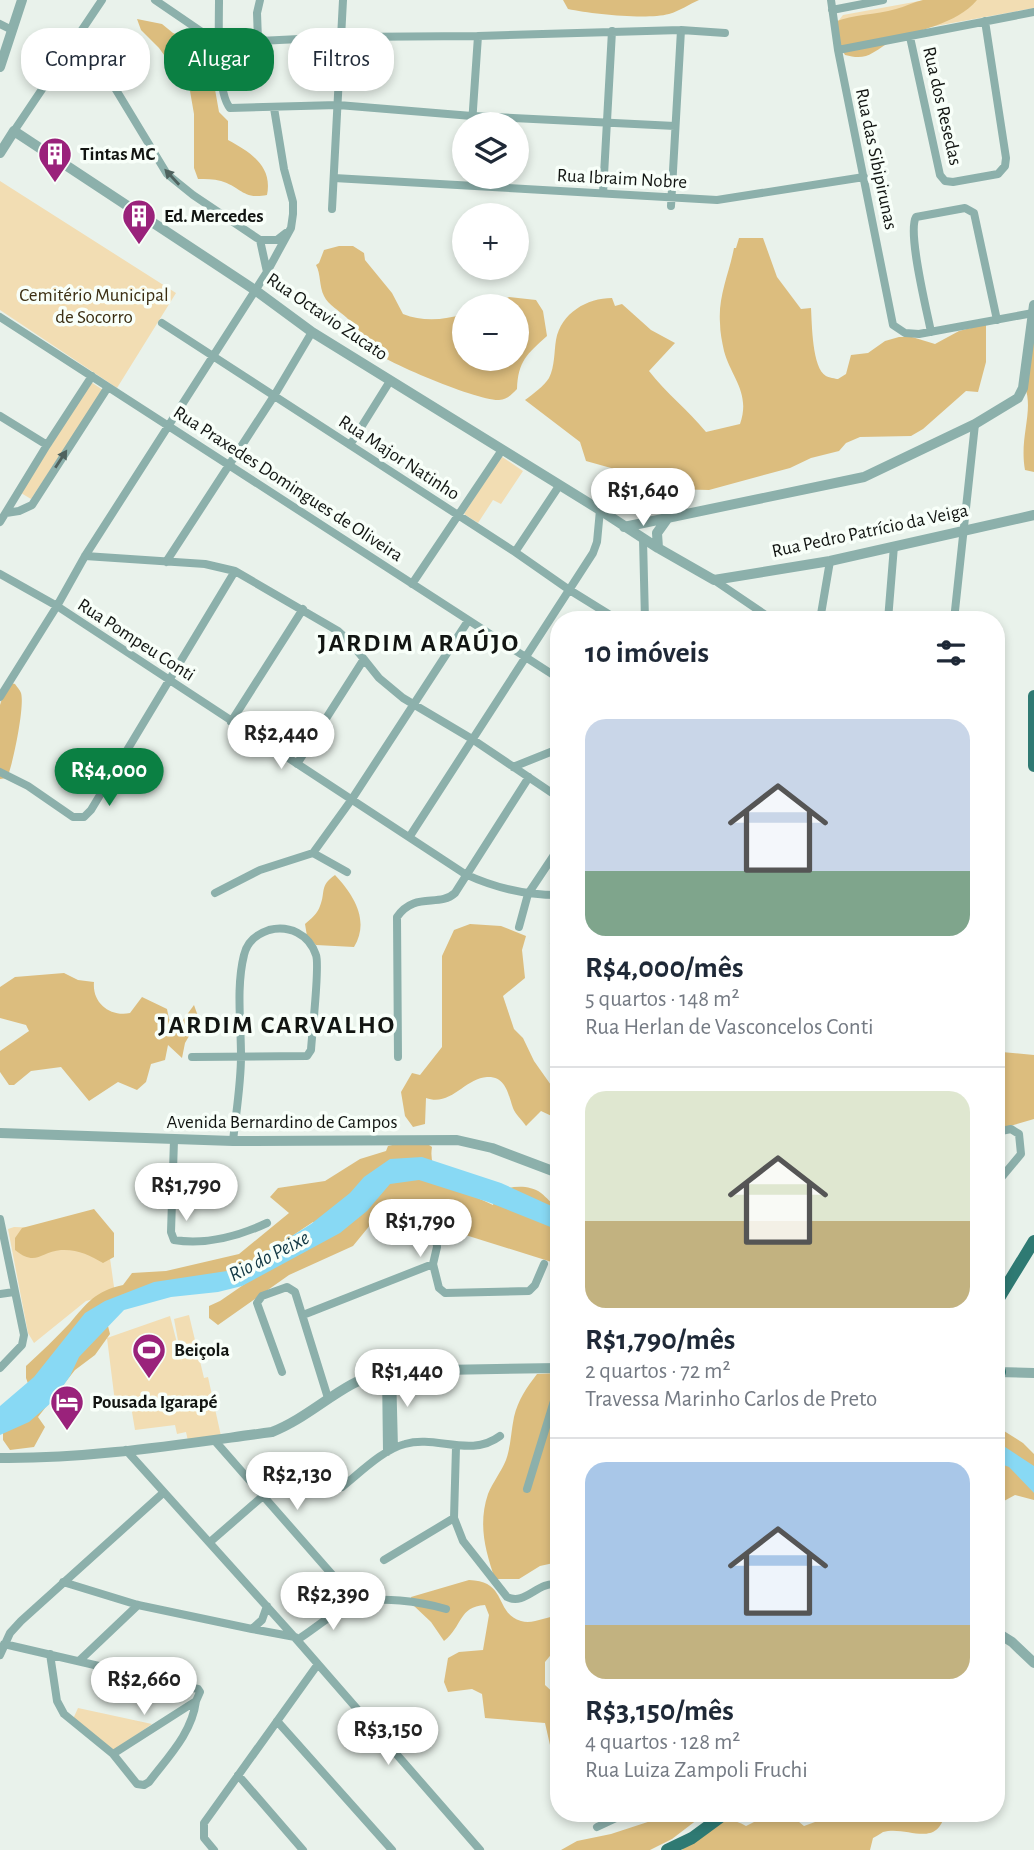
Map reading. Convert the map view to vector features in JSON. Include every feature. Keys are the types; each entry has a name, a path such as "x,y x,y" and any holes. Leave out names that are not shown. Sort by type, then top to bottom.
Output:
{"main road":[{"path":"1034,696 1034,766"},
{"path":"1005,1288 1034,1241"},
{"path":"667,1850 692,1838 714,1822"}],"street":[{"path":"0,67 22,0"},
{"path":"84,28 102,0"},
{"path":"155,0 196,28"},
{"path":"218,28 219,0"},
{"path":"258,28 260,0"},
{"path":"341,28 343,0"},
{"name":"Rua das Sibipirunas","path":"831,0 838,50 893,325 905,333 931,332"},
{"path":"832,10 883,0"},
{"path":"838,50 1034,12"},
{"name":"Rua dos Resedas","path":"910,37 940,175 945,181 953,181 998,174 1005,166 1006,158 985,21"},
{"path":"0,24 12,30"},
{"path":"394,37 681,30 725,33"},
{"path":"671,201 681,30"},
{"path":"603,193 612,32"},
{"path":"473,112 478,36"},
{"path":"1,148 40,91"},
{"path":"117,91 167,174 193,195 260,240 277,240 291,228"},
{"path":"223,91 224,99 230,108 236,109 338,106 452,118"},
{"path":"332,209 338,91"},
{"path":"0,697 85,556 267,272 291,228 293,202 284,169 274,108"},
{"path":"529,120 608,121 675,126"},
{"name":"Rua Octavio Zucato","path":"13,131 255,290 312,332 657,548 713,580"},
{"name":"Rua Ibraim Nobre","path":"334,177 452,184"},
{"name":"Rua Ibraim Nobre","path":"529,189 671,201 718,200 864,177"},
{"path":"624,527 864,477 975,424 1018,398 1023,388 1033,309 997,320 931,332 913,240 913,222 916,217 965,208 974,213 997,320"},
{"path":"260,240 267,272"},
{"name":"Rua Praxedes Domingues de Oliveira","path":"0,317 550,672"},
{"name":"Rua Major Natinho","path":"162,323 603,611"},
{"path":"166,562 274,396 312,332"},
{"path":"0,523 92,376"},
{"path":"350,445 390,381"},
{"path":"8,509 19,511 32,505 108,387"},
{"path":"0,416 47,444"},
{"path":"955,611 975,424"},
{"path":"412,584 502,450"},
{"path":"515,552 559,486"},
{"path":"555,611 593,554 600,510"},
{"name":"Rua Pedro Patrício da Veiga","path":"713,580 830,561 1034,515"},
{"path":"657,548 657,533 667,519"},
{"path":"643,539 645,611"},
{"path":"889,611 894,547"},
{"path":"85,556 205,565 235,571 338,631 379,678 414,705 472,739 550,792"},
{"path":"822,611 830,561"},
{"path":"0,772 28,786 72,817 84,817 91,810 235,571"},
{"name":"Rua Pompeu Conti","path":"0,574 57,606 466,874 482,882 528,894 550,895"},
{"path":"713,580 760,611"},
{"path":"231,722 303,609"},
{"path":"410,836 550,618"},
{"path":"215,894 260,870 313,853 352,799 468,621"},
{"path":"297,764 364,659"},
{"path":"513,766 550,752"},
{"path":"398,1057 397,917 404,907 416,902 449,898 528,777"},
{"path":"313,853 347,872"},
{"path":"519,927 528,894 550,861"},
{"path":"192,1057 241,1058 307,1056 311,1050 317,956 309,942 296,931 282,928 253,938 244,953 239,1011 241,1058 233,1141"},
{"path":"1005,1130 1011,1129 1019,1134 1021,1154 1005,1173"},
{"name":"Avenida Bernardino de Campos","path":"0,1133 233,1141 457,1140 492,1148 550,1170"},
{"path":"174,1140 171,1231 174,1240 185,1242 225,1237 246,1233 267,1223"},
{"path":"0,1219 24,1340 0,1368"},
{"path":"434,1223 437,1247 433,1264 439,1288 448,1293 529,1291 535,1285 544,1264"},
{"path":"303,1315 433,1264"},
{"path":"282,1373 257,1303 262,1296 287,1287 295,1292 328,1398"},
{"path":"0,1294 15,1292"},
{"path":"0,1458 126,1450 272,1432 293,1424 359,1379 389,1371 550,1368"},
{"path":"1005,1369 1034,1373"},
{"path":"389,1371 391,1450"},
{"path":"527,1489 550,1414"},
{"path":"342,1487 391,1450 421,1440 456,1447 490,1444 500,1436"},
{"path":"215,1441 356,1603"},
{"path":"456,1447 454,1518 463,1541 507,1597 513,1600 522,1599 541,1586 550,1585"},
{"path":"126,1450 267,1606 480,1850"},
{"path":"0,1655 4,1644 21,1621 163,1493"},
{"path":"210,1542 263,1496"},
{"path":"384,1560 454,1518"},
{"path":"63,1583 138,1605 296,1639 356,1603 422,1602 446,1609"},
{"path":"79,1661 138,1605"},
{"path":"252,1629 262,1620 267,1606"},
{"path":"1005,1638 1034,1663"},
{"path":"4,1644 50,1654 198,1689 200,1695 196,1701 192,1723 149,1782 144,1785 137,1784 113,1754 64,1714 57,1701 50,1654"},
{"path":"214,1850 204,1838 204,1823 318,1664"},
{"path":"113,1754 196,1701"},
{"path":"277,1721 392,1850"},
{"path":"239,1775 303,1850"},
{"path":"597,1827 608,1822"}],"green space":[{"path":"925,0 1034,0 1034,8 848,42 839,20 843,15"},
{"name":"Cemitério Municipal de Socorro","path":"0,181 176,293 117,388 0,310"},
{"path":"91,382 103,390 31,499 21,493"},
{"path":"501,456 523,471 501,504 493,500 478,523 464,514"},
{"path":"8,1229 106,1230 115,1294 86,1301 34,1343 28,1333"},
{"name":"Beiçola","path":"189,1315 204,1378 208,1377 221,1436 188,1441 186,1432 177,1434 175,1425 135,1430 130,1400 115,1402 107,1338 170,1316 182,1362 174,1319"},
{"path":"78,1708 152,1724 113,1751 73,1719"}],"shaded area":[{"path":"563,0 699,0 669,14 633,16 568,9"},
{"path":"923,0 977,0 948,21 890,42 863,57 845,55 832,33 834,22 888,11"},
{"path":"137,19 162,24 167,28 164,28 164,55 150,39 150,28 140,28"},
{"path":"190,91 215,91 219,112 228,121 228,140 252,155 263,168 267,176 267,195 252,196 221,181 198,179 194,168 194,114"},
{"path":"739,238 763,238 777,277 801,309 811,308 815,355 821,371 826,376 838,379 846,374 851,355 868,353 885,341 912,337 935,344 959,331 986,324 986,362 978,392 966,391 923,429 911,436 860,437 846,443 839,451 811,458 790,468 709,490 669,489 633,482 611,468 586,461 580,442 525,400 549,378 556,340 563,322 576,309 593,301 612,298 615,306 622,304 651,330 675,343 649,371 706,432 740,424 743,413 742,394 727,360 720,330 724,285"},
{"path":"353,246 364,253 365,260 392,293 403,314 433,319 452,317 452,371 519,371 517,389 507,398 499,400 470,394 405,368 360,342 349,321 331,305 322,292 316,265 324,250"},
{"path":"529,299 536,300 543,311 547,336 529,354"},
{"path":"1034,305 1034,472 1025,470 1024,447 1028,406 1025,387"},
{"path":"7,682 15,684 21,692 22,700 18,735 9,771 7,778 0,779 0,705"},
{"path":"335,875 358,909 360,928 354,947 316,945 307,936 305,924 318,911 325,886"},
{"path":"470,924 501,926 526,936 522,950 525,978 503,996 514,1029 523,1038 534,1061 550,1084 550,1115 541,1111 526,1126 514,1110 502,1083 493,1077 472,1082 443,1099 426,1098 425,1124 413,1127 405,1116 401,1092 412,1073 420,1075 442,1047 442,956 454,930"},
{"path":"64,973 78,980 94,982 99,1002 116,1013 130,1013 142,997 167,1009 169,1019 178,1027 194,1005 199,1019 185,1043 182,1058 168,1045 165,1060 151,1064 146,1082 137,1090 118,1082 89,1101 61,1067 31,1071 14,1085 9,1085 0,1072 0,1051 29,1031 26,1025 0,1018 0,987 15,977"},
{"path":"1005,1052 1034,1055 1034,1119 1005,1127"},
{"path":"426,1143 432,1147 435,1169 442,1178 450,1185 493,1205 497,1192 508,1188 525,1187 541,1193 550,1201 550,1261 459,1233 464,1220 464,1208 454,1202 431,1211 407,1211 382,1216 371,1224 353,1246 289,1275 218,1325 209,1318 209,1306 331,1225 313,1222 241,1270 147,1289 107,1322 110,1334 95,1355 75,1370 38,1417 45,1427 34,1447 10,1450 3,1440 3,1428 30,1389 26,1366 92,1299 123,1285 132,1273 166,1271 239,1254 289,1213 270,1197 278,1188 325,1181 360,1159 386,1151 388,1146"},
{"path":"94,1209 114,1233 114,1257 103,1263 72,1250 54,1251 33,1258 15,1250 15,1238 22,1228"},
{"path":"550,1373 550,1564 540,1566 519,1579 495,1579 484,1537 485,1505 506,1460 518,1405 537,1374"},
{"path":"1005,1432 1034,1454 1034,1500 1015,1495 1005,1500"},
{"path":"469,1580 490,1586 507,1611 521,1621 530,1622 550,1617 550,1656 545,1662 545,1685 550,1690 550,1745 545,1723 485,1718 482,1694 472,1689 448,1692 444,1682 448,1658 459,1652 483,1650 489,1615 485,1605 465,1613 444,1641 431,1622 413,1605 411,1597"},
{"path":"648,1822 694,1822 672,1839 650,1850 561,1850 577,1841"},
{"path":"719,1822 737,1822 746,1826 754,1822 799,1822 804,1826 815,1822 942,1822 935,1831 928,1833 883,1832 873,1838 870,1850 682,1850 695,1836"}],"water":[{"name":"Rio do Peixe","path":"422,1157 501,1183 550,1205 550,1227 488,1202 419,1180 390,1184 367,1211 340,1233 242,1286 218,1292 171,1297 124,1310 79,1357 52,1402 29,1422 0,1435 0,1406 34,1377 85,1313 105,1301 154,1282 227,1271 252,1261 311,1224 350,1193 364,1177 390,1159"},
{"path":"1005,1447 1034,1466 1034,1493 1005,1465"}],"place":[{"name":"Tintas MC","path":"55,184"},
{"name":"Ed. Mercedes","path":"139,246"},
{"name":"Beiçola","path":"149,1380"},
{"name":"Pousada Igarapé","path":"67,1432"}],"district":[{"name":"JARDIM ARAÚJO","path":"419,643"},
{"name":"JARDIM CARVALHO","path":"277,1025"}]}
